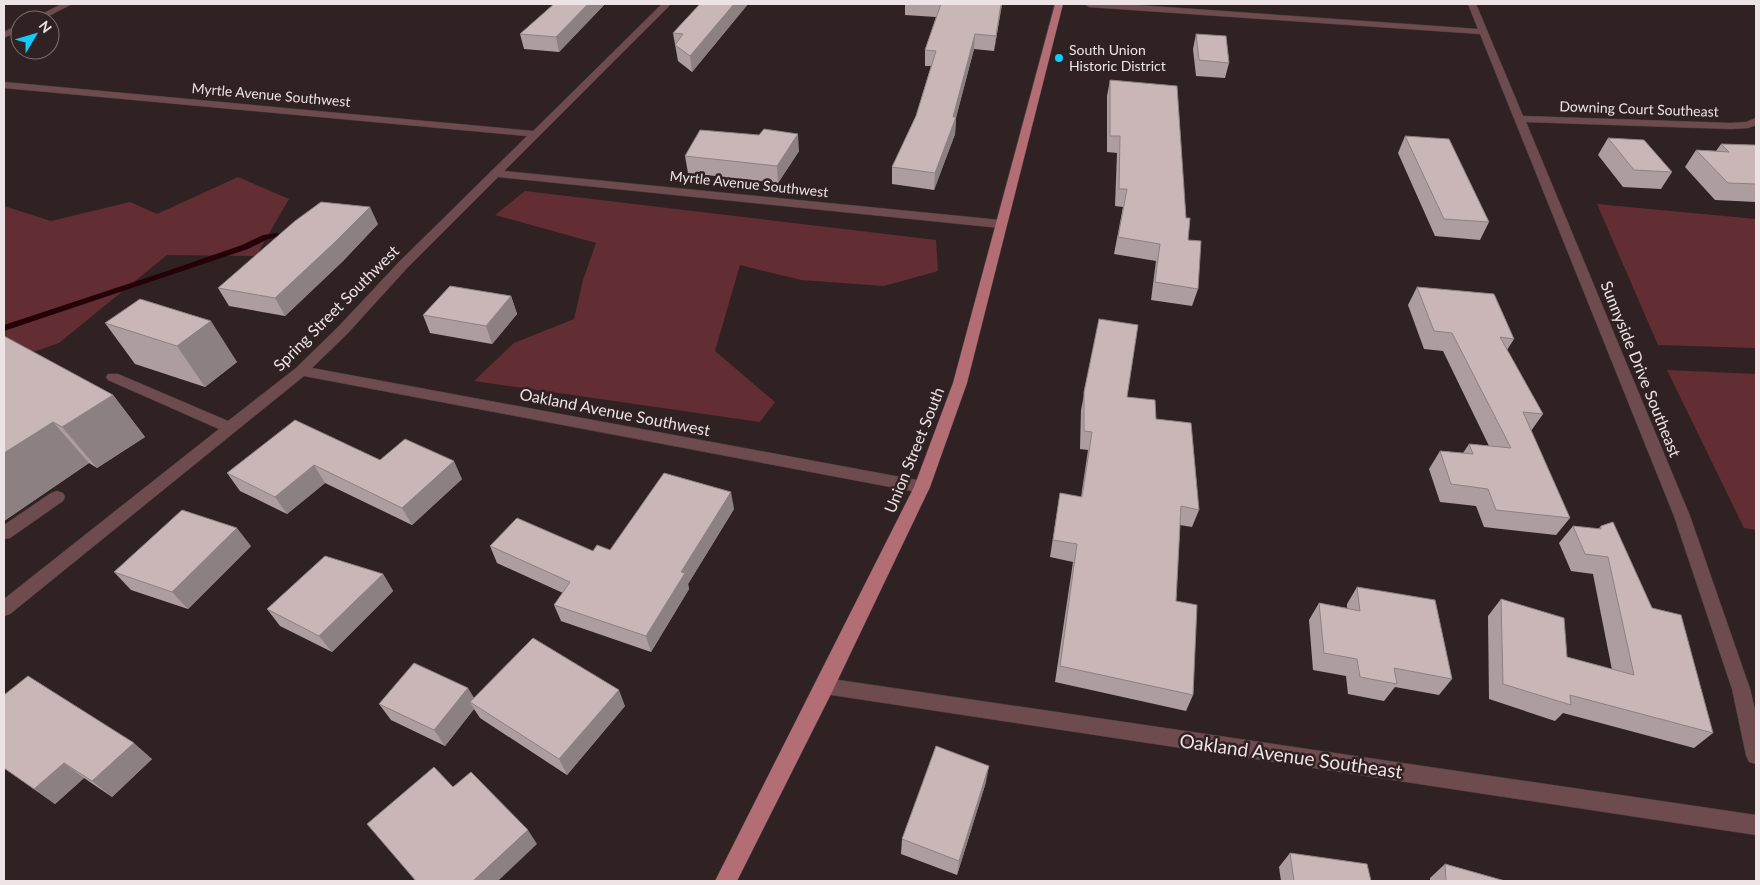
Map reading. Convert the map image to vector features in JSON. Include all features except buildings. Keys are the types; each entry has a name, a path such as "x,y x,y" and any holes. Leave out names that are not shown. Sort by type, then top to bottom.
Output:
{"main road":[{"name":"Union Street South","path":"726,881 825,686 922,487 960,383 1059,4"}],"street":[{"path":"55,10 68,4"},
{"name":"Spring Street Southwest","path":"5,605 301,371 535,134 667,4"},
{"path":"1089,4 1484,32"},
{"name":"Sunnyside Drive Southeast","path":"1472,4 1682,516 1741,689 1756,754"},
{"name":"Myrtle Avenue Southwest","path":"4,85 535,134"},
{"name":"Downing Court Southeast","path":"1519,119 1731,126 1748,125 1756,121"},
{"name":"Myrtle Avenue Southwest","path":"496,174 1000,224"},
{"name":"Oakland Avenue Southwest","path":"301,371 922,487"},
{"path":"113,377 230,428"},
{"path":"4,534 57,497"},
{"name":"Oakland Avenue Southeast","path":"825,686 1756,825"}],"shaded area":[{"path":"238,177 289,199 256,256 167,255 59,343 4,362 4,206 51,221 130,202 157,214"},
{"path":"525,191 936,240 938,271 884,286 801,280 740,265 715,351 775,402 760,422 474,381 514,343 574,319 583,280 596,243 495,215"},
{"path":"1597,204 1756,219 1756,348 1658,345"},
{"path":"1667,370 1756,374 1756,530 1744,528"}],"waterway":[{"path":"4,328 245,247 266,237 277,235"}],"place":[{"name":"South Union Historic District","path":"1059,58"}]}
